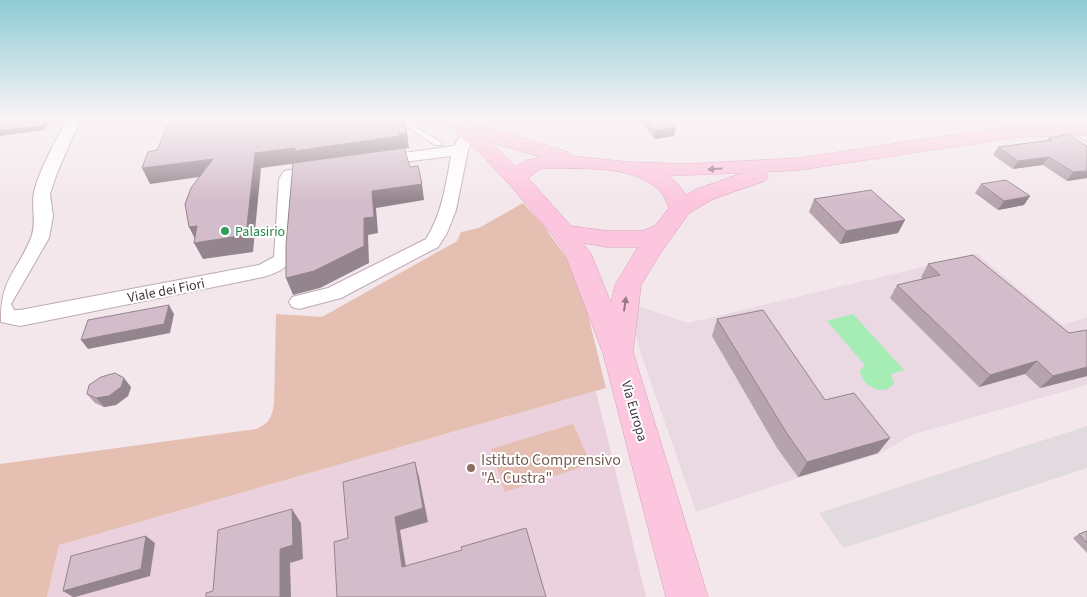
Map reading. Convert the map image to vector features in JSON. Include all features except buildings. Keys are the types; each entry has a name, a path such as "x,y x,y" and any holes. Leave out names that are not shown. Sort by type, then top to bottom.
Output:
{"street":[{"name":"Viale dei Fiori","path":"61,146 42,194 44,216 40,238 1,304 2,310 8,317 20,318 263,271 276,265 283,259 288,179 290,174 338,166"},
{"path":"366,162 445,146"},
{"path":"299,302 334,293 432,243 439,234 446,217 463,146"},
{"path":"477,146 487,149 517,179 524,169 531,165 559,162 627,168 687,170 799,164 920,146"},
{"path":"524,146 586,163"},
{"path":"618,353 628,285 648,251 680,208 705,194 730,184 799,164"},
{"path":"627,168 650,175 667,185 676,196 680,208"},
{"name":"Via Europa","path":"517,179 563,232 578,254 618,353 687,597"},
{"path":"563,232 607,239 645,239 664,231"}],"shaded area":[{"path":"523,203 544,226 572,266 587,311 606,388 59,545 47,597 0,597 0,464 256,429 269,420 274,405 276,314 322,317 457,241 461,232 479,228"},
{"path":"977,254 1063,325 1087,317 1087,385 914,434 879,454 795,479 696,512 640,351 635,329 635,305 688,323"},
{"path":"853,314 904,370 891,374 894,383 885,390 874,388 864,381 860,371 865,365 827,321"},
{"name":"Istituto Comprensivo \"A. Custra\"","path":"596,391 646,597 47,597 59,545"},
{"path":"573,424 591,464 505,492 491,449"},
{"path":"1087,426 1087,468 860,543 843,548 819,513"}],"place":[{"name":"Palasirio","path":"225,231"},
{"name":"Istituto Comprensivo \"A. Custra\"","path":"471,468"}]}
